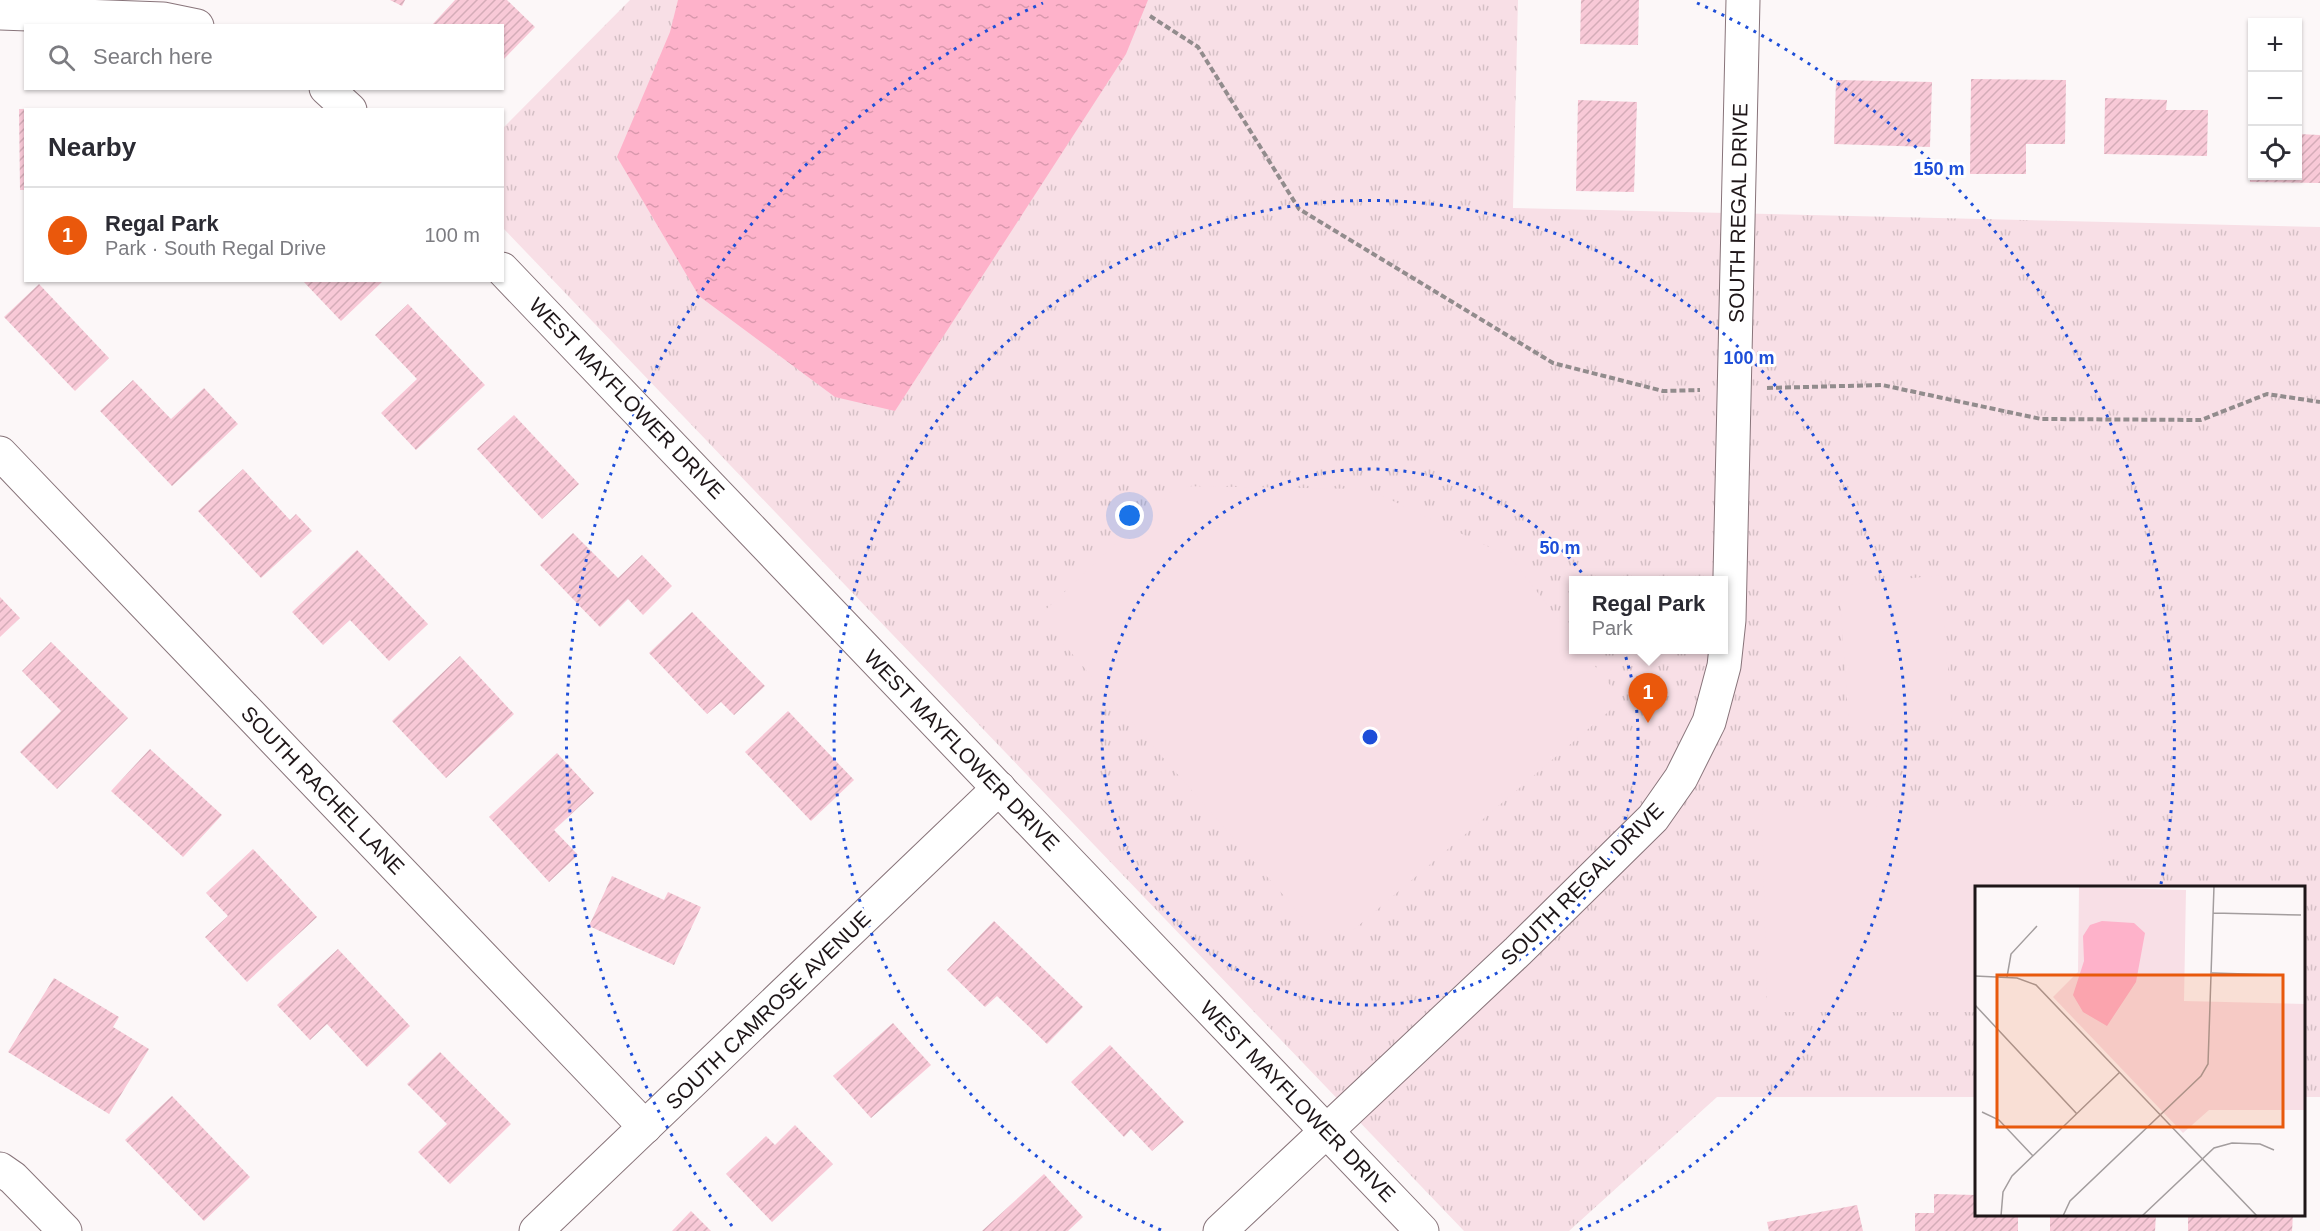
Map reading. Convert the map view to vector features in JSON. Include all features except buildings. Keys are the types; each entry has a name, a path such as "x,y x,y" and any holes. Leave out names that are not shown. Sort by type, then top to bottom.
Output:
{"street":[{"name":"SOUTH REGAL DRIVE","path":"1728,632 1743,0"},
{"path":"0,13 79,7 187,24"},
{"path":"328,90 348,108"},
{"name":"WEST MAYFLOWER DRIVE","path":"504,271 1422,1231"},
{"name":"SOUTH RACHEL LANE","path":"0,453 645,1127"},
{"name":"SOUTH REGAL DRIVE","path":"1220,1231 1518,951 1653,818 1681,778 1709,722 1725,666 1726,654"},
{"name":"SOUTH CAMROSE AVENUE","path":"536,1231 999,788"},
{"path":"0,1169 13,1178 65,1231"}],"path":[{"path":"1150,16 1198,47 1299,209 1553,363 1663,392 1882,386 2041,419 2201,420 2267,394 2320,402"}],"green space":[{"path":"630,0 1518,0 1513,208 2320,227 2320,1097 2305,1097 2305,886 1975,886 1975,1097 1717,1097 1569,1231 1464,1231 504,229 504,127"},
{"path":"1177,486 1368,489 1510,557 1569,633 1569,654 1585,654 1622,700 1351,932 1313,929 1039,616"},
{"path":"1941,575 1952,720 1849,728 1839,586"},
{"path":"2101,805 2103,886 1975,886 1975,1012 1767,1012 1762,807"}],"water":[{"path":"678,0 1148,0 1126,54 895,411 835,397 699,296 617,157 670,32"}],"place":[{"name":"Regal Park","path":"1648,723"}]}
